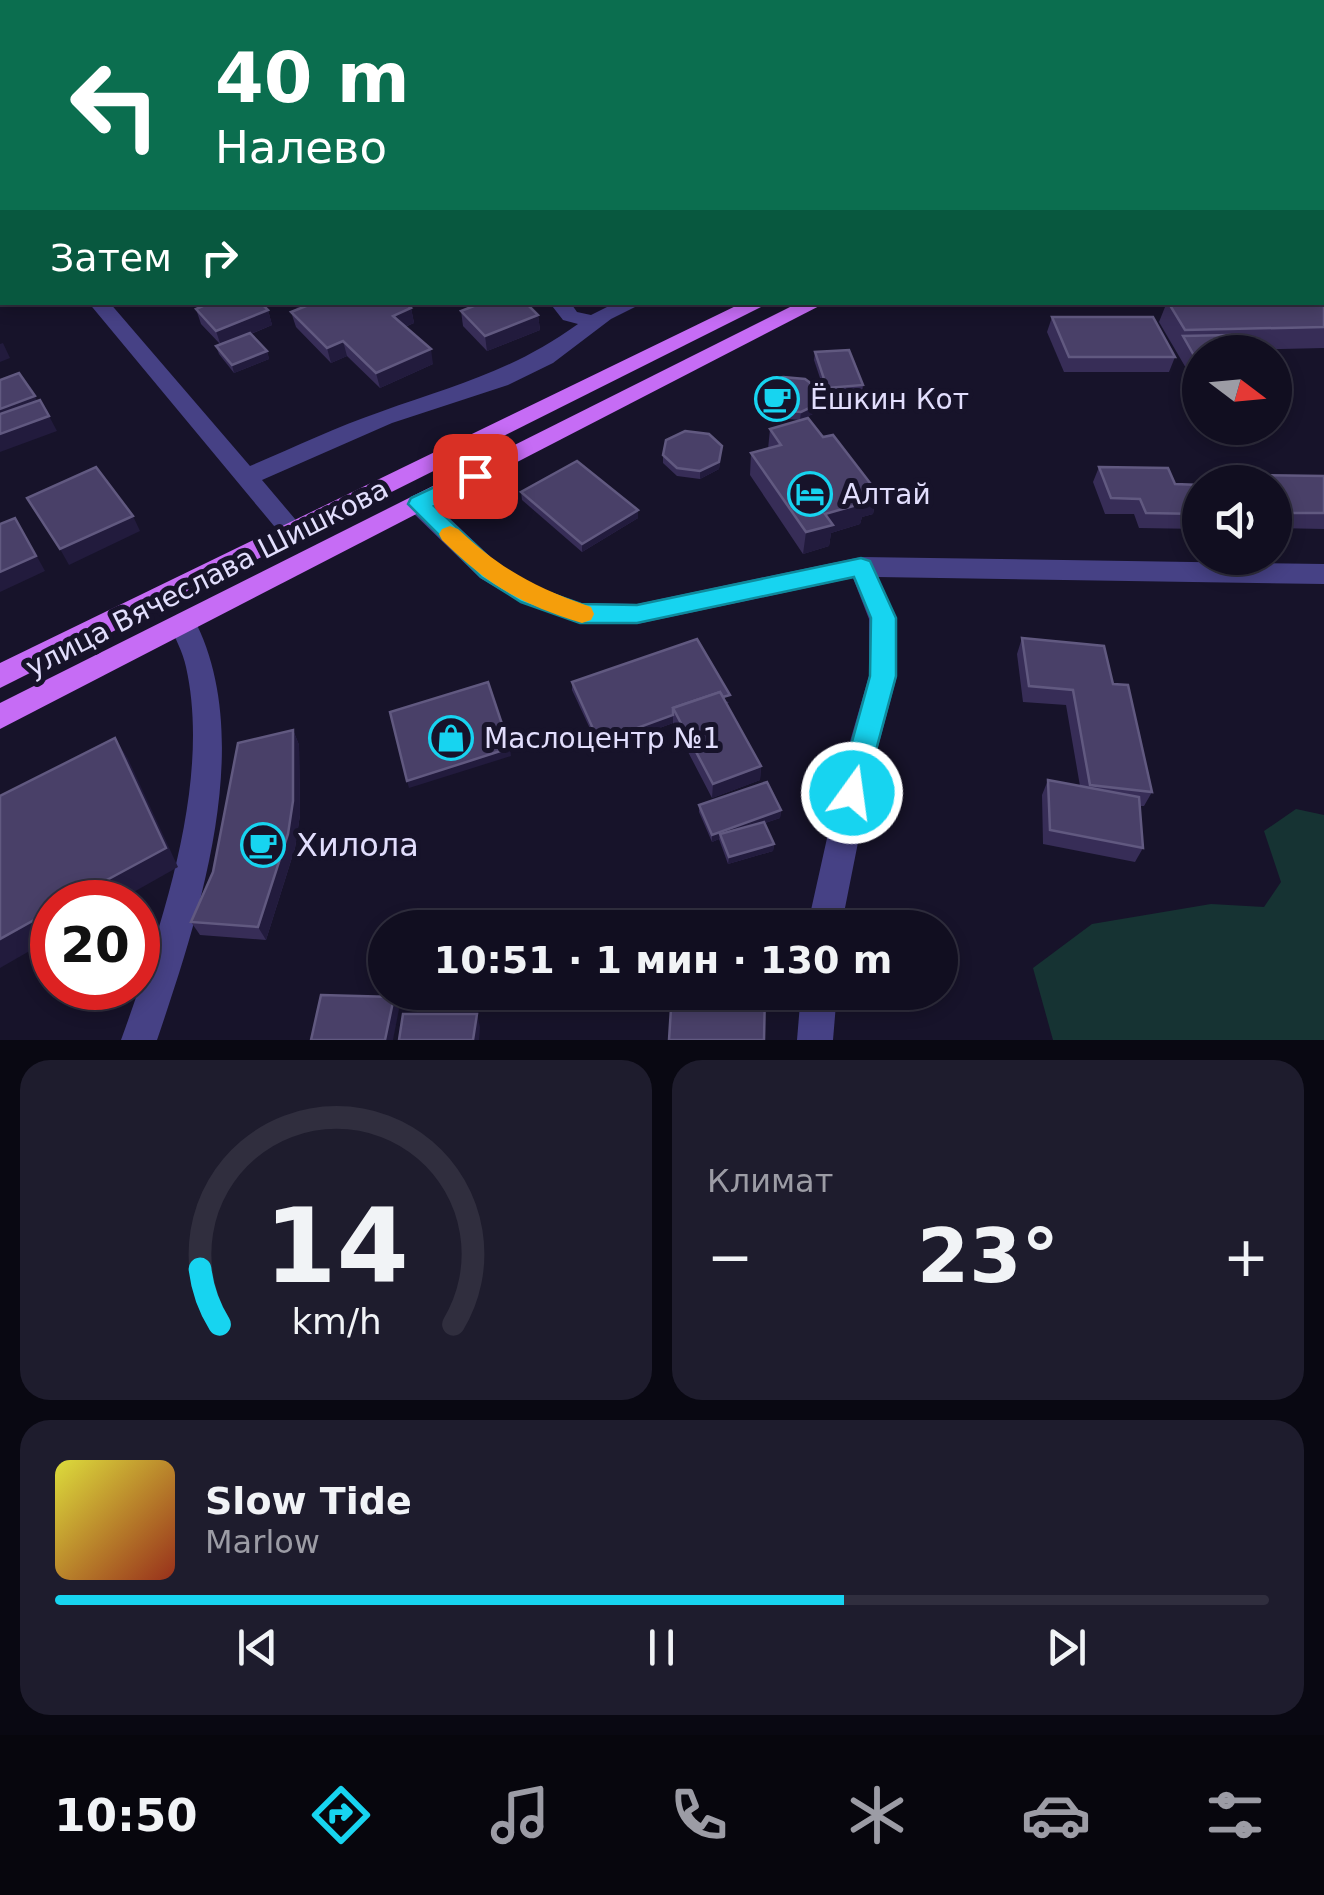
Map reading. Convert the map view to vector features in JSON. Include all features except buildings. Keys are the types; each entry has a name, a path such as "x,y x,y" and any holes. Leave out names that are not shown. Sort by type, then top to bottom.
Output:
{"main road":[{"name":"улица Вячеслава Шишкова","path":"0,676 755,305"},
{"name":"улица Вячеслава Шишкова","path":"0,717 810,305"}],"street":[{"path":"100,305 244,478 294,532"},
{"path":"562,305 574,319 592,322"},
{"path":"244,478 384,418 514,374 545,358 592,322 629,305"},
{"path":"419,504 489,571 530,595 580,614 637,614 861,567 1324,574"},
{"path":"828,910 859,762 883,676 884,618 861,567"},
{"path":"140,1040 162,979 196,848 208,734 197,645 184,624"},
{"path":"815,1040 817,1010"}],"green space":[{"path":"1296,809 1324,815 1324,1040 1053,1040 1033,968 1092,924 1211,904 1264,907 1281,882 1264,831"}],"slow traffic":[{"path":"450,534 489,571 530,595 582,614"}],"place":[{"name":"Ёшкин Кот","path":"777,399"},
{"name":"Алтай","path":"810,494"},
{"name":"Маслоцентр №1","path":"451,738"},
{"name":"Хилола","path":"263,845"}],"route":[{"path":"475,476 419,504 489,571 530,595 580,614 637,614 861,567 884,618 883,676 852,793"}]}
